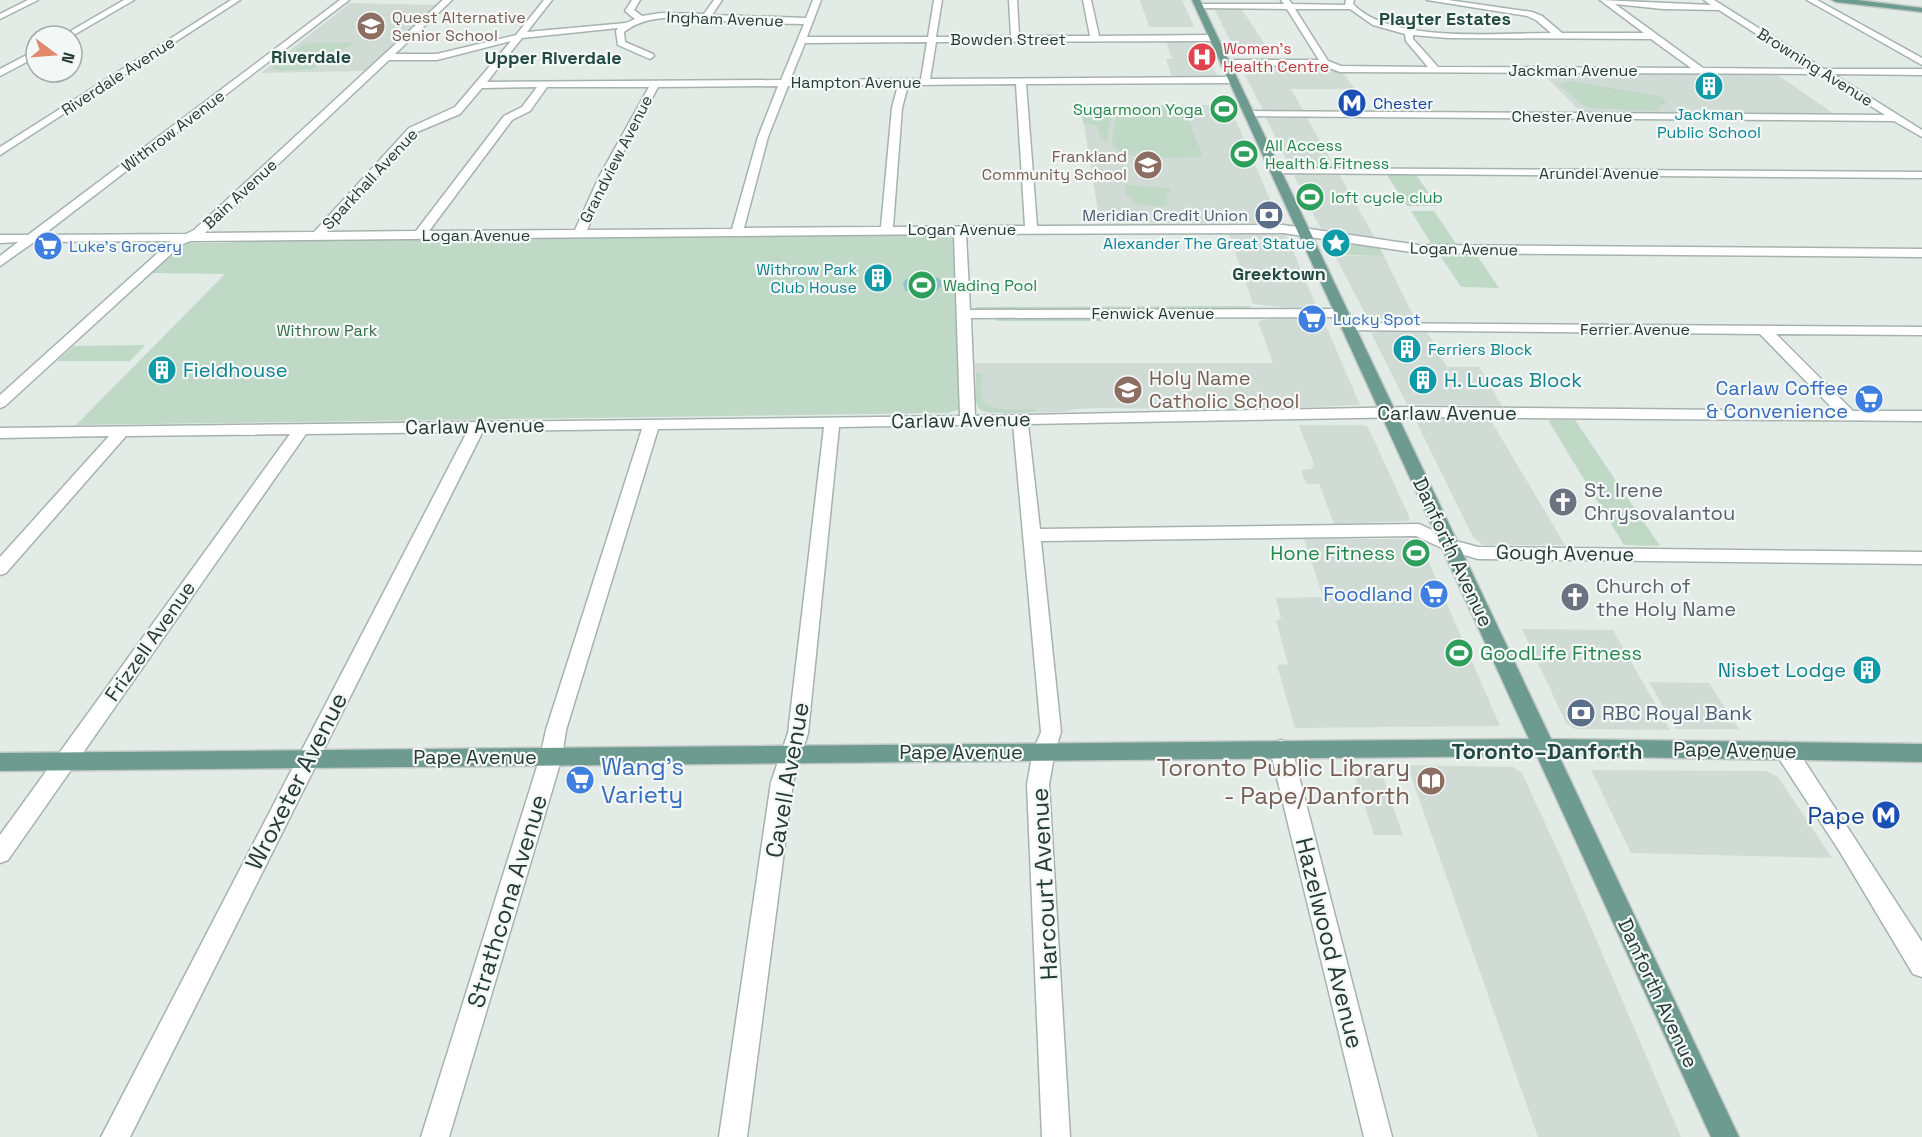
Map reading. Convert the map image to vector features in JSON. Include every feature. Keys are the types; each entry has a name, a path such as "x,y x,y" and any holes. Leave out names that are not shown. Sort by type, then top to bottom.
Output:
{"main road":[{"path":"1836,0 1922,10"},
{"name":"Danforth Avenue","path":"1198,3 1725,1137"},
{"name":"Pape Avenue","path":"0,762 1544,747 1922,753"}],"street":[{"path":"0,17 34,0"},
{"path":"84,26 130,0"},
{"name":"Riverdale Avenue","path":"0,152 236,0"},
{"name":"Withrow Avenue","path":"0,262 345,0"},
{"name":"Bain Avenue","path":"0,403 177,242 198,233 448,0"},
{"name":"Sparkhall Avenue","path":"317,236 413,130 425,122 455,113 548,0"},
{"path":"636,0 629,11 641,19"},
{"path":"706,17 718,0"},
{"path":"737,232 763,136 818,0"},
{"path":"925,82 938,0"},
{"path":"1013,0 1015,39"},
{"path":"1087,0 1095,39"},
{"path":"1431,0 1529,14 1539,18 1560,36"},
{"path":"1604,0 1663,8 1721,8"},
{"name":"Browning Avenue","path":"1708,0 1922,134"},
{"path":"1811,0 1922,62"},
{"path":"1610,1 1611,5 1701,71"},
{"path":"1198,3 1350,3 1368,20 1409,32 1448,35 1653,36"},
{"path":"1287,3 1325,63"},
{"name":"Ingham Avenue","path":"625,25 641,19 665,16 809,21"},
{"path":"386,57 443,56 520,36 625,25"},
{"path":"625,25 620,31 621,43 650,56"},
{"path":"1409,32 1409,39 1436,70"},
{"name":"Bowden Street","path":"802,40 1213,38"},
{"path":"0,73 24,60"},
{"name":"Jackman Avenue","path":"1224,63 1325,63 1340,69 1922,72"},
{"path":"1021,81 1031,229"},
{"name":"Hampton Avenue","path":"479,85 1233,81"},
{"path":"887,229 897,108 904,82"},
{"path":"420,235 508,118 526,109 545,84"},
{"name":"Grandview Avenue","path":"579,234 581,224 654,84"},
{"name":"Chester Avenue","path":"1249,114 1896,117"},
{"name":"Arundel Avenue","path":"1276,171 1922,175"},
{"name":"Logan Avenue","path":"0,238 1185,228 1303,231 1418,249 1922,253"},
{"path":"960,229 968,420"},
{"name":"Fenwick Avenue","path":"964,314 1345,320"},
{"name":"Ferrier Avenue","path":"1345,320 1764,330 1922,331"},
{"path":"1764,330 1848,415"},
{"name":"Carlaw Avenue","path":"0,433 1388,413 1916,416"},
{"path":"1916,416 1922,427"},
{"name":"Harcourt Avenue","path":"1020,419 1052,732 1044,751 1038,784 1056,1137"},
{"name":"Cavell Avenue","path":"733,1137 782,782 798,733 832,421"},
{"name":"Strathcona Avenue","path":"435,1137 550,758 556,730 652,423"},
{"name":"Wroxeter Avenue","path":"116,1137 478,426"},
{"name":"Frizzell Avenue","path":"0,853 301,429"},
{"path":"0,569 122,432"},
{"name":"Gough Avenue","path":"1032,535 1419,530 1450,546 1478,553 1922,558"},
{"name":"Hazelwood Avenue","path":"1281,750 1378,1137"},
{"path":"1786,751 1848,845 1922,965"}],"shaded area":[{"path":"1140,0 1182,0 1194,27 1149,27"},
{"path":"350,3 437,5 365,71 261,73"},
{"path":"1214,8 1241,8 1266,46 1232,45"},
{"path":"1166,40 1201,40 1217,77 1172,78 1166,59 1172,59"},
{"path":"1240,65 1298,65 1342,72 1355,89 1291,89 1304,112 1264,112"},
{"path":"1543,74 1776,74 1836,115 1582,113"},
{"name":"Frankland Community School","path":"1229,105 1279,220 1278,223 1100,224 1081,106"},
{"path":"1266,118 1307,118 1335,168 1289,165"},
{"path":"1339,174 1375,238 1321,229 1295,178 1295,175"},
{"path":"1229,234 1286,235 1316,305 1314,308 1253,304"},
{"path":"1335,256 1384,256 1415,319 1368,319"},
{"name":"Holy Name Catholic School","path":"1273,318 1323,319 1360,405 1238,410 1100,408 1064,412 989,413 981,411 977,406 975,363 1273,363 1258,321"},
{"path":"1376,332 1427,332 1447,367 1479,367 1502,406 1407,404 1372,335"},
{"path":"1415,419 1490,419 1565,545 1483,545 1473,537"},
{"path":"1299,425 1363,425 1368,427 1409,516 1409,521 1334,524 1319,484 1306,484 1301,470 1311,469 1314,464"},
{"path":"1304,539 1411,539 1421,544 1500,726 1295,728 1277,665 1288,664 1276,620 1281,619 1276,598 1323,597"},
{"path":"1522,629 1613,630 1670,730 1575,729 1566,723"},
{"path":"1649,682 1709,683 1739,729 1676,729"},
{"path":"1407,765 1513,767 1522,773 1562,860 1681,1137 1538,1137"},
{"path":"1352,768 1380,768 1403,835 1374,835"},
{"path":"1591,770 1766,771 1778,777 1832,858 1631,853"}],"green space":[{"path":"355,43 315,65 315,69 279,71 272,68 302,45"},
{"path":"1569,81 1653,95 1662,97 1667,102 1660,106 1658,111 1591,108 1580,103 1560,85"},
{"path":"1183,105 1203,157 1142,157 1130,155 1113,146 1116,106"},
{"path":"1081,106 1113,106 1108,140 1102,140 1096,125 1083,123"},
{"path":"1387,175 1416,175 1438,206 1407,206"},
{"path":"1124,185 1170,188 1171,192 1165,195 1168,204 1162,207 1134,204 1132,196 1127,196"},
{"path":"1411,211 1434,211 1457,245 1432,245"},
{"name":"Withrow Park","path":"953,233 963,403 958,410 947,413 76,425 225,274 152,273 185,243 230,243 235,240"},
{"path":"1330,240 1380,248 1384,256 1337,255"},
{"path":"1439,254 1476,254 1499,288 1461,287"},
{"path":"1250,306 1251,309 975,311 975,307"},
{"path":"1148,317 1149,321 996,321 996,318"},
{"path":"145,345 130,361 57,361 74,346"},
{"path":"976,373 982,373 982,396 987,405 1008,409 1035,409 1035,412 996,413 981,410 976,400"},
{"path":"1548,420 1575,420 1660,546 1624,545"}],"water":[{"name":"Wading Pool","path":"919,274 932,275 941,280 941,287 924,294 905,290 903,284 905,280"}],"place":[{"name":"Quest Alternative Senior School","path":"371,26"},
{"name":"Women's Health Centre","path":"1202,57"},
{"name":"Jackman Public School","path":"1709,86"},
{"name":"Chester","path":"1352,103"},
{"name":"Sugarmoon Yoga","path":"1224,109"},
{"name":"All Access Health & Fitness","path":"1244,154"},
{"name":"Frankland Community School","path":"1148,165"},
{"name":"loft cycle club","path":"1310,197"},
{"name":"Meridian Credit Union","path":"1269,215"},
{"name":"Alexander The Great Statue","path":"1336,243"},
{"name":"Luke's Grocery","path":"48,246"},
{"name":"Withrow Park Club House","path":"878,278"},
{"name":"Wading Pool","path":"922,285"},
{"name":"Lucky Spot","path":"1312,319"},
{"name":"Ferriers Block","path":"1407,349"},
{"name":"Fieldhouse","path":"162,370"},
{"name":"H. Lucas Block","path":"1423,380"},
{"name":"Holy Name Catholic School","path":"1128,390"},
{"name":"Carlaw Coffee & Convenience","path":"1869,399"},
{"name":"St. Irene Chrysovalantou","path":"1563,502"},
{"name":"Hone Fitness","path":"1416,553"},
{"name":"Foodland","path":"1434,594"},
{"name":"Church of the Holy Name","path":"1575,597"},
{"name":"GoodLife Fitness","path":"1459,653"},
{"name":"Nisbet Lodge","path":"1867,670"},
{"name":"RBC Royal Bank","path":"1581,713"},
{"name":"Wang's Variety","path":"580,780"},
{"name":"Toronto Public Library - Pape/Danforth","path":"1431,781"},
{"name":"Pape","path":"1886,815"}],"district":[{"name":"Playter Estates","path":"1445,18"},
{"name":"Riverdale","path":"311,56"},
{"name":"Upper Riverdale","path":"553,57"},
{"name":"Greektown","path":"1279,273"},
{"name":"Toronto–Danforth","path":"1547,751"}]}
